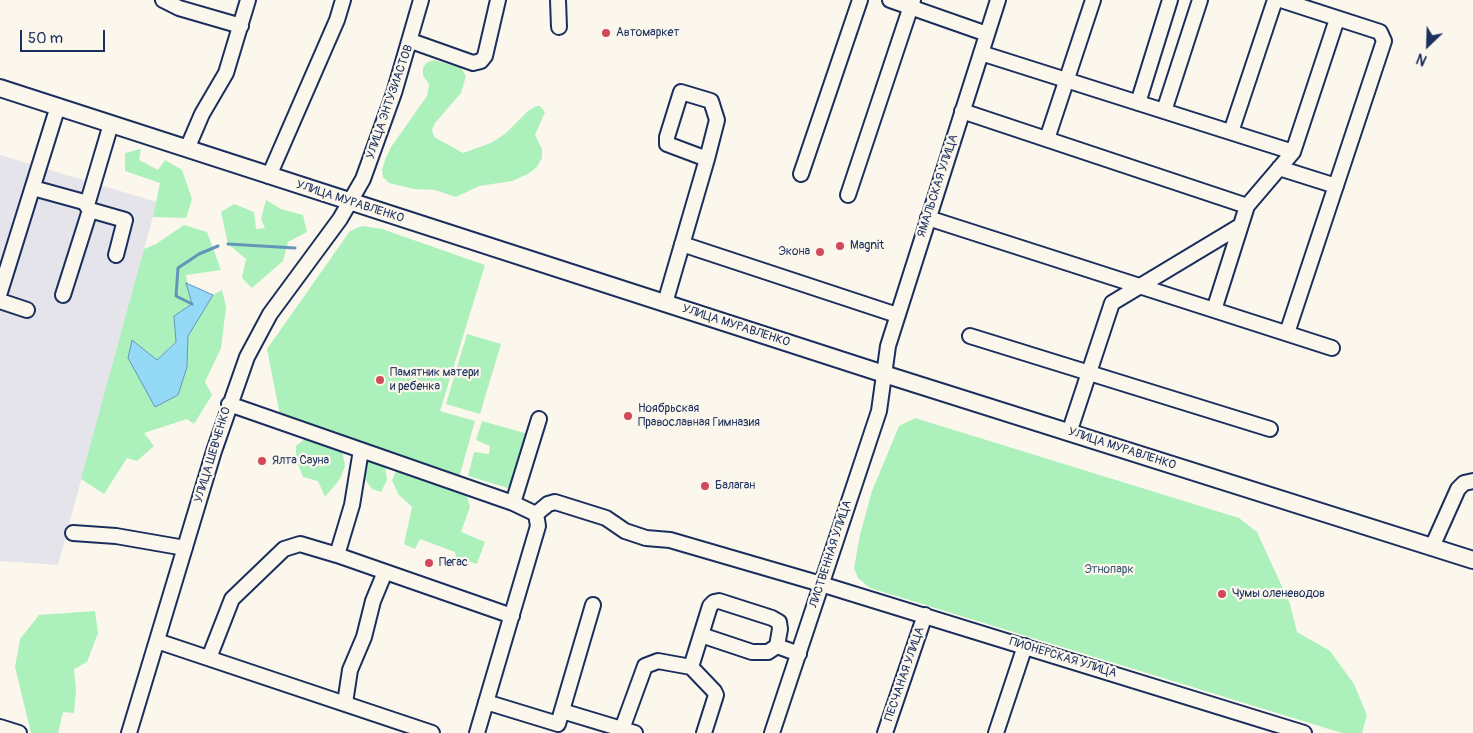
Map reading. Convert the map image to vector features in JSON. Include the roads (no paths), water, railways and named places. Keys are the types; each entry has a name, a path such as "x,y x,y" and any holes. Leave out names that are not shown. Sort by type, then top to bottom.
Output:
{"main road":[{"name":"УЛИЦА МУРАВЛЕНКО","path":"0,88 884,374 1473,560"}],"street":[{"path":"163,0 178,8 241,26"},
{"path":"187,149 202,114 226,73 248,0"},
{"path":"269,176 337,20 343,0"},
{"name":"УЛИЦА ЭНТУЗИАСТОВ","path":"351,202 363,179 380,133 410,41 421,0"},
{"path":"410,41 473,63 482,61 485,56 498,0"},
{"path":"558,0 559,27"},
{"path":"801,174 860,0"},
{"path":"890,0 912,3 987,34"},
{"name":"ЯМАЛЬСКАЯ УЛИЦА","path":"884,374 888,346 897,315 998,0"},
{"path":"1047,139 1094,0"},
{"path":"1138,103 1170,0"},
{"path":"1164,111 1200,0"},
{"path":"1231,132 1276,0"},
{"path":"1281,0 1380,32 1384,41 1288,334"},
{"path":"848,196 912,3"},
{"path":"1214,310 1247,206 1293,152 1338,18"},
{"path":"981,53 1293,152"},
{"path":"665,303 707,159 717,120 711,101 681,92 667,137 667,144 707,159"},
{"path":"0,292 58,106"},
{"path":"962,111 1247,206"},
{"path":"62,294 111,124"},
{"path":"1279,168 1336,186"},
{"path":"34,188 84,202 88,208 125,220 116,255"},
{"name":"УЛИЦА ШЕВЧЕНКО","path":"129,733 229,404 256,337 270,314 351,202"},
{"path":"928,218 1332,348"},
{"path":"1069,433 1112,303 1240,226"},
{"path":"682,244 897,315"},
{"path":"0,300 27,310"},
{"path":"970,336 1270,429"},
{"name":"ЛИСТВЕННАЯ УЛИЦА","path":"772,733 879,411 884,374"},
{"path":"229,404 513,503 536,514 538,526 477,733"},
{"path":"513,503 539,418"},
{"path":"337,555 352,505 361,450"},
{"path":"1432,547 1458,489 1464,483 1473,481"},
{"name":"ПИОНЕРСКАЯ УЛИЦА","path":"536,514 548,504 556,502 606,518 626,530 646,538 670,540 821,584 1304,733"},
{"path":"73,532 116,536 185,548"},
{"path":"209,658 232,599 284,549 300,544 512,616"},
{"path":"345,703 350,670 385,572"},
{"path":"691,667 700,635 710,606 714,602 720,601 772,618 779,622 780,629 777,646 768,652 752,652 700,635"},
{"path":"558,723 593,605"},
{"name":"ПЕСЧАНАЯ УЛИЦА","path":"885,733 925,615"},
{"path":"157,641 432,733"},
{"path":"777,646 799,654"},
{"path":"996,733 1025,646"},
{"path":"486,702 558,723 629,731 645,666 658,661 691,667 714,691 716,696 704,733"},
{"path":"0,727 19,733"}],"water":[{"path":"186,283 213,295 188,336 187,367 178,395 155,407 128,358 132,340 157,360 176,342 174,316 192,304"}],"waterway":[{"path":"228,244 295,248"},
{"path":"192,304 176,296 178,268 199,254 218,246"}],"place":[{"name":"Автомаркет","path":"606,33"},
{"name":"Magnit","path":"840,246"},
{"name":"Экона","path":"820,252"},
{"name":"Памятник матери и ребенка","path":"380,380"},
{"name":"Ноябрьская Православная Гимназия","path":"628,416"},
{"name":"Ялта Сауна","path":"262,461"},
{"name":"Балаган","path":"705,486"},
{"name":"Пегас","path":"429,563"},
{"name":"Чумы оленеводов","path":"1222,594"}],"park label":[{"name":"Этнопарк","path":"1109,570"}]}
